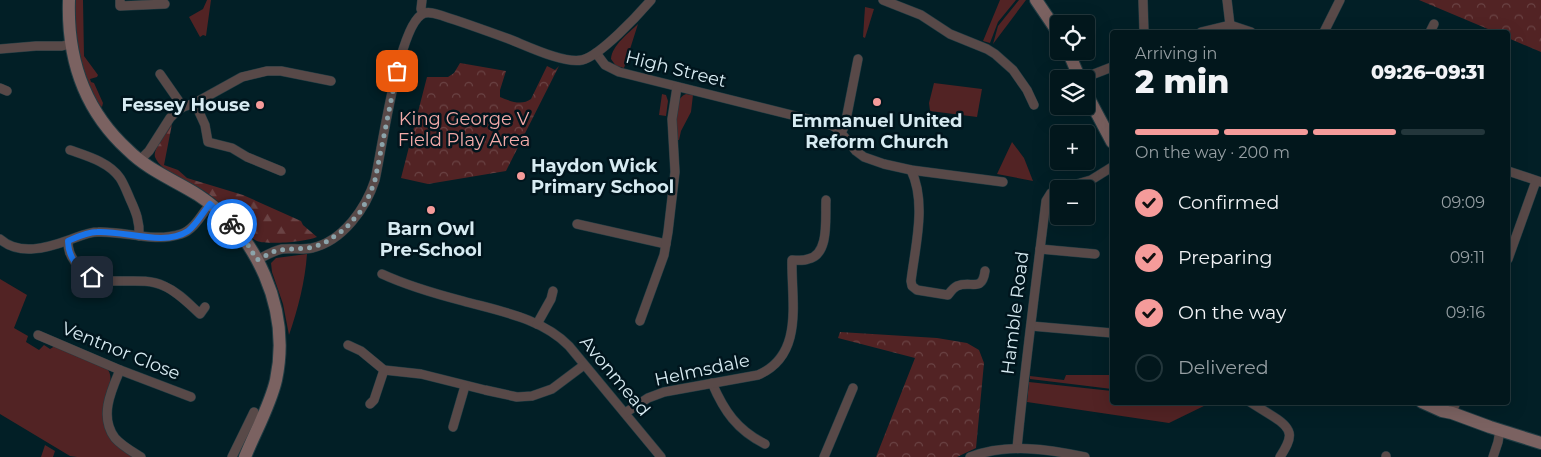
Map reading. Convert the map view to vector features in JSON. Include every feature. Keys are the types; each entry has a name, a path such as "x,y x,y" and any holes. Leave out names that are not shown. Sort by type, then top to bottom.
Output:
{"street":[{"path":"68,0 70,44 81,81 96,113 118,141 140,160 210,204 233,224 257,260 270,288 278,320 279,342 276,381 244,457"},
{"path":"120,0 120,6 165,4"},
{"path":"422,0 422,14"},
{"path":"257,260 277,250 309,248 323,244 345,229 361,211 375,180 400,56 413,25 422,14 430,13 443,16 567,60 583,60 596,53 651,0"},
{"path":"883,0 921,16 950,34 987,49 1014,70 1034,105"},
{"path":"1036,0 1050,21"},
{"path":"1143,0 1144,30"},
{"path":"1227,0 1230,25"},
{"path":"1325,30 1340,0"},
{"path":"1209,30 1230,25 1245,30"},
{"path":"0,49 70,44"},
{"name":"High Street","path":"596,53 612,69 828,124 835,127 841,133"},
{"path":"858,60 845,125 841,133 851,147 864,157 884,164 911,170 1003,182"},
{"path":"1095,73 1110,68"},
{"path":"140,160 149,151 170,118 182,108 195,103 244,76 266,70 294,73 331,82"},
{"path":"160,74 182,108"},
{"path":"640,321 664,255 666,244 675,172 672,127 677,87"},
{"path":"195,103 205,125 208,142 232,148 247,157 281,171"},
{"path":"1095,110 1110,138"},
{"path":"70,150 105,164 120,178 137,214 139,236"},
{"name":"Hamble Road","path":"1091,180 1110,168"},
{"path":"911,170 919,213 912,286 917,290 948,295 958,286 980,284 984,280 985,272"},
{"path":"1510,172 1538,181 1510,255"},
{"name":"Hamble Road","path":"1017,448 1046,201 1050,195"},
{"name":"Helmsdale","path":"625,413 648,398 664,392 758,375 771,368 782,356 789,341 793,323 792,260 809,259 818,254 822,249 826,200"},
{"path":"0,239 12,246 25,249 48,247 96,232 164,238 184,233 190,229 210,204"},
{"path":"577,224 666,244"},
{"path":"68,241 68,250 78,266 84,273 92,277 109,282 142,280 156,283 180,295 200,314 205,308"},
{"path":"1040,249 1095,254"},
{"name":"Avonmead","path":"382,274 419,288 537,324 562,339 661,457"},
{"path":"537,324 553,292"},
{"path":"1031,326 1110,333"},
{"name":"Ventnor Close","path":"38,335 120,370 192,397"},
{"path":"348,345 361,351 384,370 421,374 464,386 508,395 532,396 552,389 584,365"},
{"path":"120,370 108,399 108,418 116,439 141,457"},
{"path":"370,404 374,400 384,370"},
{"path":"712,383 723,405 737,424 751,437 765,444"},
{"path":"453,427 464,386"},
{"path":"824,457 853,388"},
{"path":"1255,405 1286,425 1290,434 1289,440 1280,457"},
{"path":"1428,405 1442,412 1454,408 1500,430 1541,443"},
{"path":"232,457 254,412"},
{"path":"1493,457 1500,430"},
{"path":"970,457 984,452 1017,448 1085,457"}],"green space":[{"path":"74,0 83,0 84,56 98,75 90,79 94,83 103,103 102,107 92,94 80,63 75,35"},
{"path":"207,0 211,0 206,36 200,37 189,17 203,9"},
{"path":"1000,0 1016,0 998,22 990,43 983,41"},
{"path":"1019,0 1026,0 993,44 998,26"},
{"path":"1419,0 1541,0 1541,52 1510,39 1510,30 1490,30"},
{"path":"865,7 874,9 865,38 863,37"},
{"path":"638,24 624,68 616,66 611,59 614,49"},
{"name":"King George V Field Play Area","path":"460,63 506,71 500,90 500,97 520,102 531,99 547,66 555,70 559,66 506,171 428,184 401,178 427,77 448,77 454,73"},
{"path":"934,83 982,89 977,117 930,111 929,103"},
{"path":"662,94 666,95 668,101 666,116 659,115"},
{"path":"686,94 693,95 691,112 681,131 679,140 677,140 675,128 676,108 681,97"},
{"path":"170,123 172,124 164,165 178,170 187,178 243,195 301,221 317,237 296,242 277,243 253,239 218,201 170,172 158,162 155,157 156,150"},
{"path":"1012,142 1024,158 1033,181 997,174"},
{"path":"307,254 301,295 289,335 283,304 272,272 271,263 276,258"},
{"path":"0,279 27,295 14,328 28,336 26,342 39,350 44,345 50,349 55,346 107,368 110,381 104,406 105,425 135,457 70,456 0,414"},
{"path":"840,332 937,338 967,343 979,350 984,363 976,448 957,457 876,457 915,358 838,338"},
{"path":"1066,375 1110,375 1110,389 1030,379 1030,376 1064,380"},
{"path":"1029,382 1110,391 1110,405 1206,405 1169,423 1027,402"},
{"path":"45,445 55,451 53,457 41,457"}],"way so far":[{"path":"232,224 242,235 257,260 277,250 314,248 330,240 345,229 361,211 375,180 397,71"}],"place":[{"name":"Emmanuel United Reform Church","path":"877,102"},
{"name":"Fessey House","path":"260,105"},
{"name":"Haydon Wick Primary School","path":"521,176"},
{"name":"Barn Owl Pre-School","path":"431,210"}],"route":[{"path":"92,277 84,273 70,255 68,241 96,232 124,233 152,238 164,238 184,233 190,229 210,204 232,224"}]}
